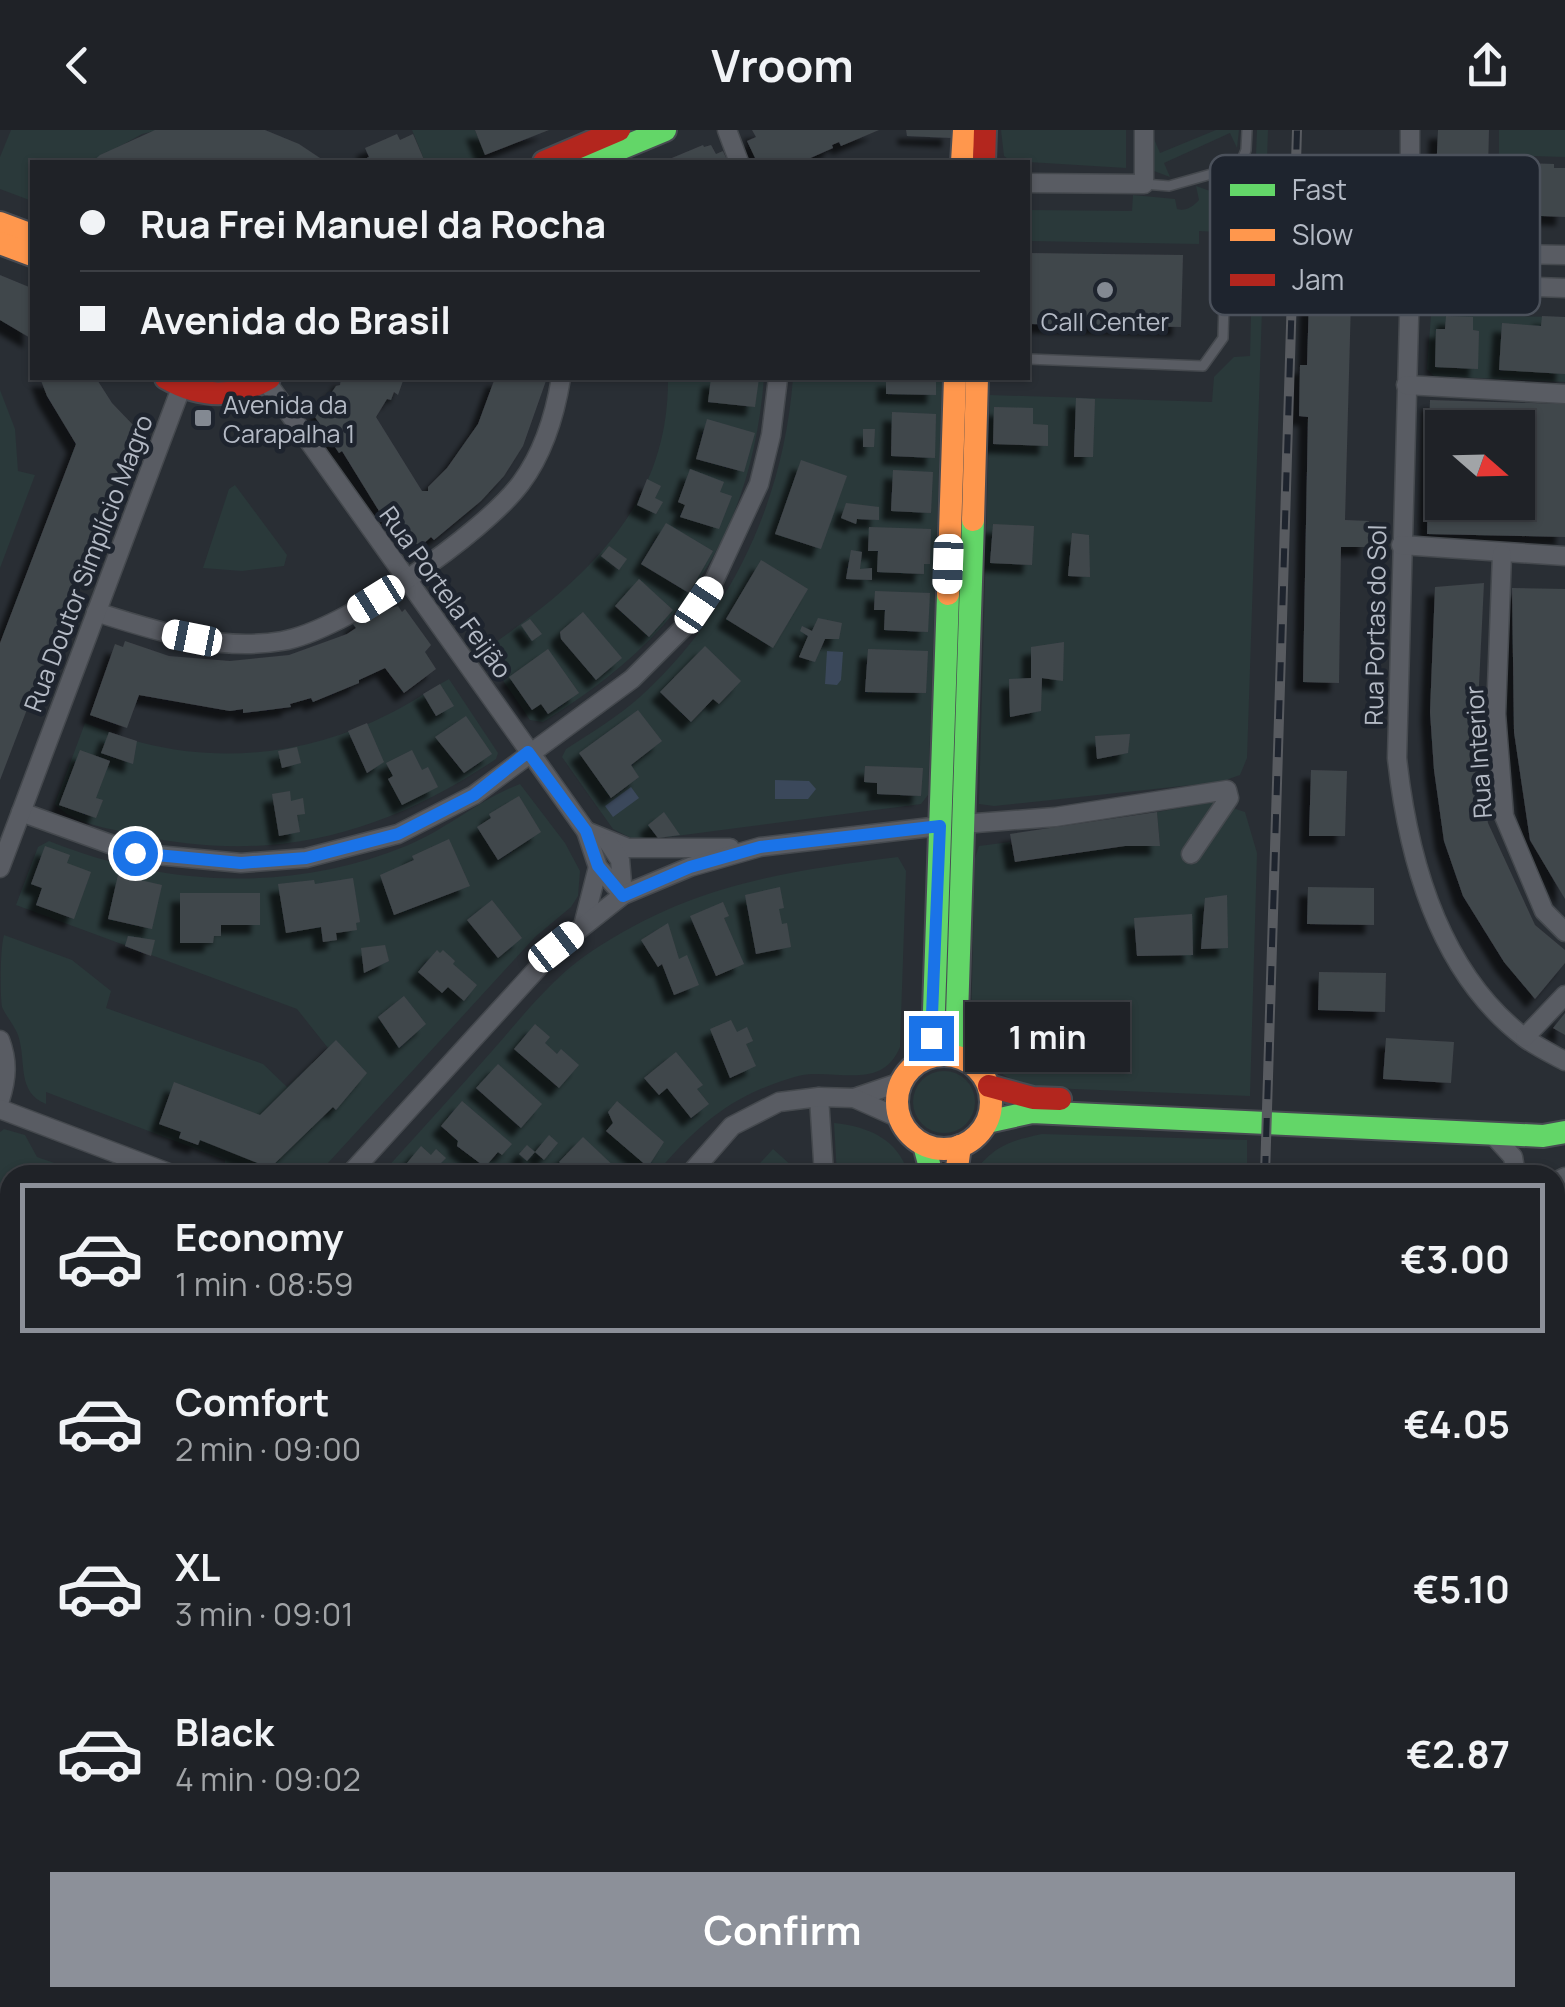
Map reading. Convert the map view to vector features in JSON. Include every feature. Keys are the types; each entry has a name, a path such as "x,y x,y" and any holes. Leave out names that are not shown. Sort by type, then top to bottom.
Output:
{"main road":[{"path":"549,160 619,130"},
{"path":"593,160 665,130"},
{"path":"962,160 964,130"},
{"path":"984,160 985,130"},
{"path":"0,223 30,234"},
{"path":"0,243 30,254"},
{"path":"173,383 202,395 225,396 266,380"},
{"path":"955,380 951,825 957,1016 964,1059"},
{"path":"928,1057 951,825 977,380"},
{"path":"952,1055 964,1059 989,1086 991,1110 987,1122 971,1141 960,1146 936,1149 924,1145 899,1118 901,1082 908,1071 928,1057 952,1055"},
{"path":"989,1086 1033,1098 1546,1120 1565,1128"},
{"path":"987,1122 1032,1112 1544,1136 1565,1128"},
{"path":"924,1145 929,1165"},
{"path":"957,1165 960,1146"}],"street":[{"path":"727,130 738,160"},
{"name":"Rua Portas do Sol","path":"1410,130 1410,155"},
{"path":"1030,183 1144,184 1147,131"},
{"path":"1540,255 1565,255"},
{"path":"1540,287 1565,288"},
{"name":"Rua Portas do Sol","path":"1409,315 1396,758 1411,849 1430,908 1464,972 1525,1037 1565,1062"},
{"name":"Rua Portela Feijão","path":"269,380 586,831 598,866 623,896"},
{"path":"96,612 162,632 222,644 284,641 335,624 460,542 521,484 554,421 560,380"},
{"path":"21,812 135,853 241,863 306,858 398,834 474,795 632,679 684,627 713,583 759,484 778,380"},
{"name":"Rua Doutor Simplício Magro","path":"0,868 96,612 173,383"},
{"path":"1406,385 1565,394"},
{"path":"1401,545 1565,556"},
{"name":"Rua Interior","path":"1502,554 1496,714 1504,816 1544,912 1565,932"},
{"path":"359,1165 556,947 623,896 690,867 760,847 1055,816 1227,790 1229,798 1191,854"},
{"name":"Rua Portela Feijão","path":"586,831 628,848 760,847"},
{"path":"608,842 620,860 623,896"},
{"path":"583,926 598,866"},
{"path":"1525,1037 1565,995"},
{"path":"0,1040 6,1056 6,1082 0,1100"},
{"path":"854,1098 901,1082"},
{"path":"820,1096 823,1165"},
{"path":"698,1165 732,1126 779,1102 820,1096 854,1098 899,1118"},
{"path":"0,1109 148,1165"},
{"path":"1492,1134 1514,1157 1515,1165"}],"lane":[{"path":"1244,155 1247,130"},
{"path":"1144,184 1169,186 1210,174"},
{"path":"1030,359 1203,366 1223,338 1224,315"}],"shaded area":[{"path":"11,130 159,130 142,134 96,160 30,160 30,200 0,189 0,157"},
{"path":"412,130 475,130 485,155 472,160 424,160"},
{"path":"1001,130 1126,130 1126,168 1030,162 1004,156"},
{"path":"1216,130 1239,130 1237,148 1230,133 1164,163 1170,177 1154,171 1149,159 1154,139 1160,153"},
{"path":"1257,130 1268,130 1267,155 1256,155"},
{"path":"1499,130 1565,130 1565,157 1499,155"},
{"path":"1196,186 1210,191 1210,232 1199,231 1199,244 1030,241 1030,210 1132,211 1133,195 1175,199 1177,209 1183,210 1199,200"},
{"path":"1251,315 1262,315 1247,758 1240,775 1220,782 994,806 979,804 990,395 1212,402 1214,377 1234,357 1250,356"},
{"path":"1431,315 1565,317 1565,382 1434,376 1427,369"},
{"path":"668,380 764,380 743,488 724,536 699,579 669,619 633,656 543,722 530,720 483,651 554,598 613,538 636,504 653,466 664,424"},
{"path":"793,380 942,380 928,795 921,804 653,839 631,838 613,829 562,757 566,749 632,703 702,628 748,551 765,510 788,423"},
{"path":"0,390 15,429 18,471 35,475 0,568"},
{"path":"235,485 287,555 284,566 242,571 203,568 229,489"},
{"path":"449,679 498,753 496,759 410,808 367,825 278,844 183,843 81,821 55,804 85,723 174,749 206,753 269,751 300,746 360,727"},
{"path":"520,784 565,843 580,871 578,896 571,907 535,937 326,1165 225,1165 225,1160 46,1092 46,1104 30,1092 18,1035 2,1007 4,935 72,960 111,991 106,1008 263,1064 287,1087 328,1048 297,1009 16,905 38,847 49,841 137,868 182,875 273,877 318,872 406,846"},
{"path":"1214,802 1245,812 1257,853 1250,1096 1049,1088 1021,1083 998,1071 981,1052 971,1025 975,858 979,846 1010,842 1016,862 1125,846 1160,846 1157,812"},
{"path":"898,857 906,871 900,1047 884,1068 863,1075 804,1075 757,1091 709,1120 664,1165 389,1165 550,986 589,953 663,911 700,897 814,869"},
{"path":"944,1071 966,1080 975,1102 966,1124 944,1133 922,1124 913,1102 922,1080"},
{"path":"834,1123 870,1131 889,1143 905,1165 836,1165"},
{"path":"4,1129 25,1135 37,1157 60,1165 0,1165 0,1132"},
{"path":"1042,1134 1247,1140 1247,1165 980,1165 1002,1146"},
{"path":"773,1149 791,1165 758,1165"}],"water":[{"path":"827,651 843,652 841,680 837,685 825,684"},
{"path":"775,780 809,781 816,789 808,799 775,799"},
{"path":"631,787 639,798 613,817 605,806"}],"building":[{"path":"155,130 265,130 299,144 323,160 94,160"},
{"path":"475,130 549,130 485,155"},
{"path":"752,130 879,130 841,146 839,142 806,160 756,160 747,141 756,137"},
{"path":"906,130 951,130 951,138 907,136"},
{"path":"1438,130 1489,130 1488,155 1437,155"},
{"path":"397,134 400,140 413,134 424,160 362,160 369,157 365,148"},
{"path":"711,145 716,154 723,151 727,160 667,160"},
{"path":"1540,164 1565,168 1565,217 1540,216"},
{"name":"Call Center","path":"1030,253 1183,255 1181,327 1030,324"},
{"path":"0,275 30,284 30,338 0,320"},
{"path":"1309,315 1351,315 1345,520 1369,521 1368,547 1341,547 1339,683 1303,682 1308,417 1299,416 1300,365 1307,365"},
{"path":"1446,316 1473,317 1473,330 1479,331 1478,369 1435,367 1436,329 1445,329"},
{"path":"1542,316 1565,317 1565,374 1499,370 1502,323 1541,326"},
{"path":"41,380 97,380 135,427 0,780 0,643 76,444"},
{"path":"341,380 403,380 398,395 394,392 391,400 387,399 376,417 422,491 428,491 478,424 494,380 546,380 523,446 504,476 481,501 434,540 431,537 422,545 402,542 315,417"},
{"path":"711,380 759,380 755,407 708,402"},
{"path":"886,380 936,380 936,395 886,394"},
{"path":"1076,398 1095,399 1093,457 1074,457"},
{"path":"1430,400 1565,404 1565,537 1427,534 1427,520 1535,520 1535,410 1430,410"},
{"path":"994,407 1033,408 1033,424 1048,425 1048,446 993,444"},
{"path":"892,412 936,414 935,458 891,456"},
{"path":"707,419 755,433 744,472 696,459"},
{"path":"863,429 875,429 874,447 863,447"},
{"path":"801,460 847,476 821,549 775,534"},
{"path":"690,469 724,482 720,492 732,496 719,529 680,517 685,505 678,502"},
{"path":"893,470 933,472 931,513 891,511"},
{"path":"647,479 661,486 655,498 663,502 656,514 637,505"},
{"path":"846,503 879,507 879,520 857,519 856,524 841,518"},
{"path":"666,523 713,551 689,593 641,564"},
{"path":"993,524 1034,526 1032,565 990,563"},
{"path":"869,527 931,529 930,564 924,564 924,574 877,572 878,551 868,551"},
{"path":"1072,533 1089,535 1090,577 1068,576"},
{"path":"609,546 627,559 619,570 601,556"},
{"path":"851,550 862,552 860,569 872,568 872,580 846,579"},
{"path":"761,560 808,589 773,648 726,619"},
{"path":"639,579 673,610 649,637 615,606"},
{"path":"1484,583 1478,705 1479,764 1488,823 1535,925 1565,950 1565,963 1535,999 1504,962 1463,896 1444,841 1434,770 1430,712 1435,587"},
{"path":"1512,588 1565,589 1565,899 1530,840 1514,732"},
{"path":"875,591 930,593 928,632 884,630 885,610 874,610"},
{"path":"385,603 388,609 405,609 431,645 425,652 436,669 404,693 385,668 359,683 313,702 311,698 290,704 291,707 243,713 243,709 230,711 139,695 127,728 90,715 115,644 123,647 125,641 169,656 230,661 289,655 347,634 356,628 353,624"},
{"path":"583,612 622,658 596,680 561,639 560,632"},
{"path":"818,618 842,623 839,639 825,639 815,662 799,657 808,636 800,631 802,626 812,631"},
{"path":"530,619 542,634 532,641 521,625"},
{"path":"1064,642 1063,681 1042,678 1041,711 1010,717 1009,679 1031,678 1031,647"},
{"path":"705,646 741,681 719,704 713,699 691,722 660,692"},
{"path":"548,649 579,693 548,714 541,704 532,710 509,677"},
{"path":"868,649 928,651 926,693 865,692"},
{"path":"440,684 454,706 436,716 423,694"},
{"path":"638,710 662,741 631,765 639,777 611,798 579,753"},
{"path":"466,716 492,754 464,773 435,737"},
{"path":"367,723 384,762 367,773 348,731"},
{"path":"109,732 137,741 133,764 101,753"},
{"path":"1130,734 1128,753 1097,759 1095,736"},
{"path":"297,747 301,763 282,768 278,751"},
{"path":"80,750 110,761 96,798 103,800 96,818 59,805"},
{"path":"412,750 422,770 428,767 438,787 402,805 388,779 393,776 386,763"},
{"path":"865,766 923,768 921,796 877,794 877,783 864,782"},
{"path":"1311,770 1347,771 1345,836 1309,836"},
{"path":"290,791 291,801 303,798 305,814 297,815 300,832 279,836 272,794"},
{"path":"519,796 541,832 498,860 477,827 491,818 489,814"},
{"path":"664,812 680,835 658,838 648,825"},
{"path":"1157,812 1160,846 1125,846 1015,862 1010,834"},
{"path":"449,839 470,886 394,915 380,875"},
{"path":"45,846 70,855 67,863 91,872 74,919 36,905 42,888 31,884"},
{"path":"118,875 162,885 152,929 108,919"},
{"path":"353,878 360,922 356,923 357,930 336,933 337,940 323,942 321,927 286,933 278,884"},
{"path":"780,887 784,908 779,909 782,924 787,923 791,947 756,954 745,895"},
{"path":"1308,887 1374,888 1374,925 1307,924"},
{"path":"180,893 260,893 260,925 221,925 221,936 214,936 213,943 180,943"},
{"path":"1227,895 1228,948 1201,949 1205,898"},
{"path":"492,900 522,938 498,958 467,920"},
{"path":"723,902 729,916 724,918 744,964 716,976 690,916"},
{"path":"1192,914 1193,955 1137,956 1134,918"},
{"path":"668,923 679,959 687,955 699,985 674,995 662,964 658,967 641,940"},
{"path":"128,936 155,940 151,956 125,946"},
{"path":"385,945 389,961 364,973 361,948"},
{"path":"437,950 443,950 477,985 464,1001 448,987 442,993 418,972"},
{"path":"1319,972 1386,973 1385,1012 1318,1010"},
{"path":"404,996 426,1024 399,1048 378,1017"},
{"path":"1565,1013 1565,1035 1553,1028"},
{"path":"731,1020 737,1032 747,1027 753,1041 746,1044 756,1066 730,1078 710,1029"},
{"path":"535,1024 550,1037 545,1043 557,1054 561,1049 579,1065 559,1088 514,1049"},
{"path":"1386,1038 1454,1042 1451,1083 1383,1079"},
{"path":"336,1040 367,1073 336,1110 333,1107 273,1165 262,1165 200,1140 198,1145 179,1138 181,1132 159,1124 174,1082 260,1115"},
{"path":"676,1052 703,1085 697,1089 709,1104 691,1118 667,1088 659,1095 644,1078"},
{"path":"498,1064 542,1104 521,1128 476,1088"},
{"path":"462,1101 512,1144 502,1155 498,1152 482,1165 457,1146 458,1141 441,1126"},
{"path":"617,1101 664,1142 649,1165 606,1131 613,1123 608,1112"},
{"path":"549,1135 558,1143 544,1160 535,1152"},
{"path":"583,1137 613,1165 562,1165 559,1162"},
{"path":"527,1145 535,1152 527,1161 519,1154"},
{"path":"421,1146 431,1155 436,1149 446,1158 443,1165 405,1165"}],"railway":[{"path":"1296,155 1297,130"},
{"path":"1265,1165 1291,315"}],"traffic: fast":[{"path":"593,160 665,130"},
{"path":"964,1059 957,1016 973,520"},
{"path":"928,1057 934,1011 948,594"},
{"path":"987,1122 1032,1112 1543,1136 1565,1132"},
{"path":"924,1145 929,1165"}],"traffic: slow":[{"path":"962,160 964,130"},
{"path":"0,223 30,234"},
{"path":"0,243 30,254"},
{"path":"948,594 955,380"},
{"path":"973,520 977,380"},
{"path":"944,1055 962,1058 977,1069 988,1084 991,1102 988,1120 977,1135 962,1146 944,1149 926,1146 911,1135 900,1120 897,1102 900,1084 911,1069 926,1058 944,1055"},
{"path":"957,1165 960,1146"}],"traffic: jam":[{"path":"549,160 619,130"},
{"path":"984,160 985,130"},
{"path":"170,380 218,393 243,390 265,380"},
{"path":"989,1086 1033,1098 1060,1099"}],"place":[{"name":"Call Center","path":"1105,290"},
{"name":"Avenida da Carapalha 1","path":"203,418"}],"route":[{"path":"135,853 241,863 306,858 398,834 474,795 528,752 586,831 598,866 623,896 690,867 760,847 940,826 931,1038"}]}
